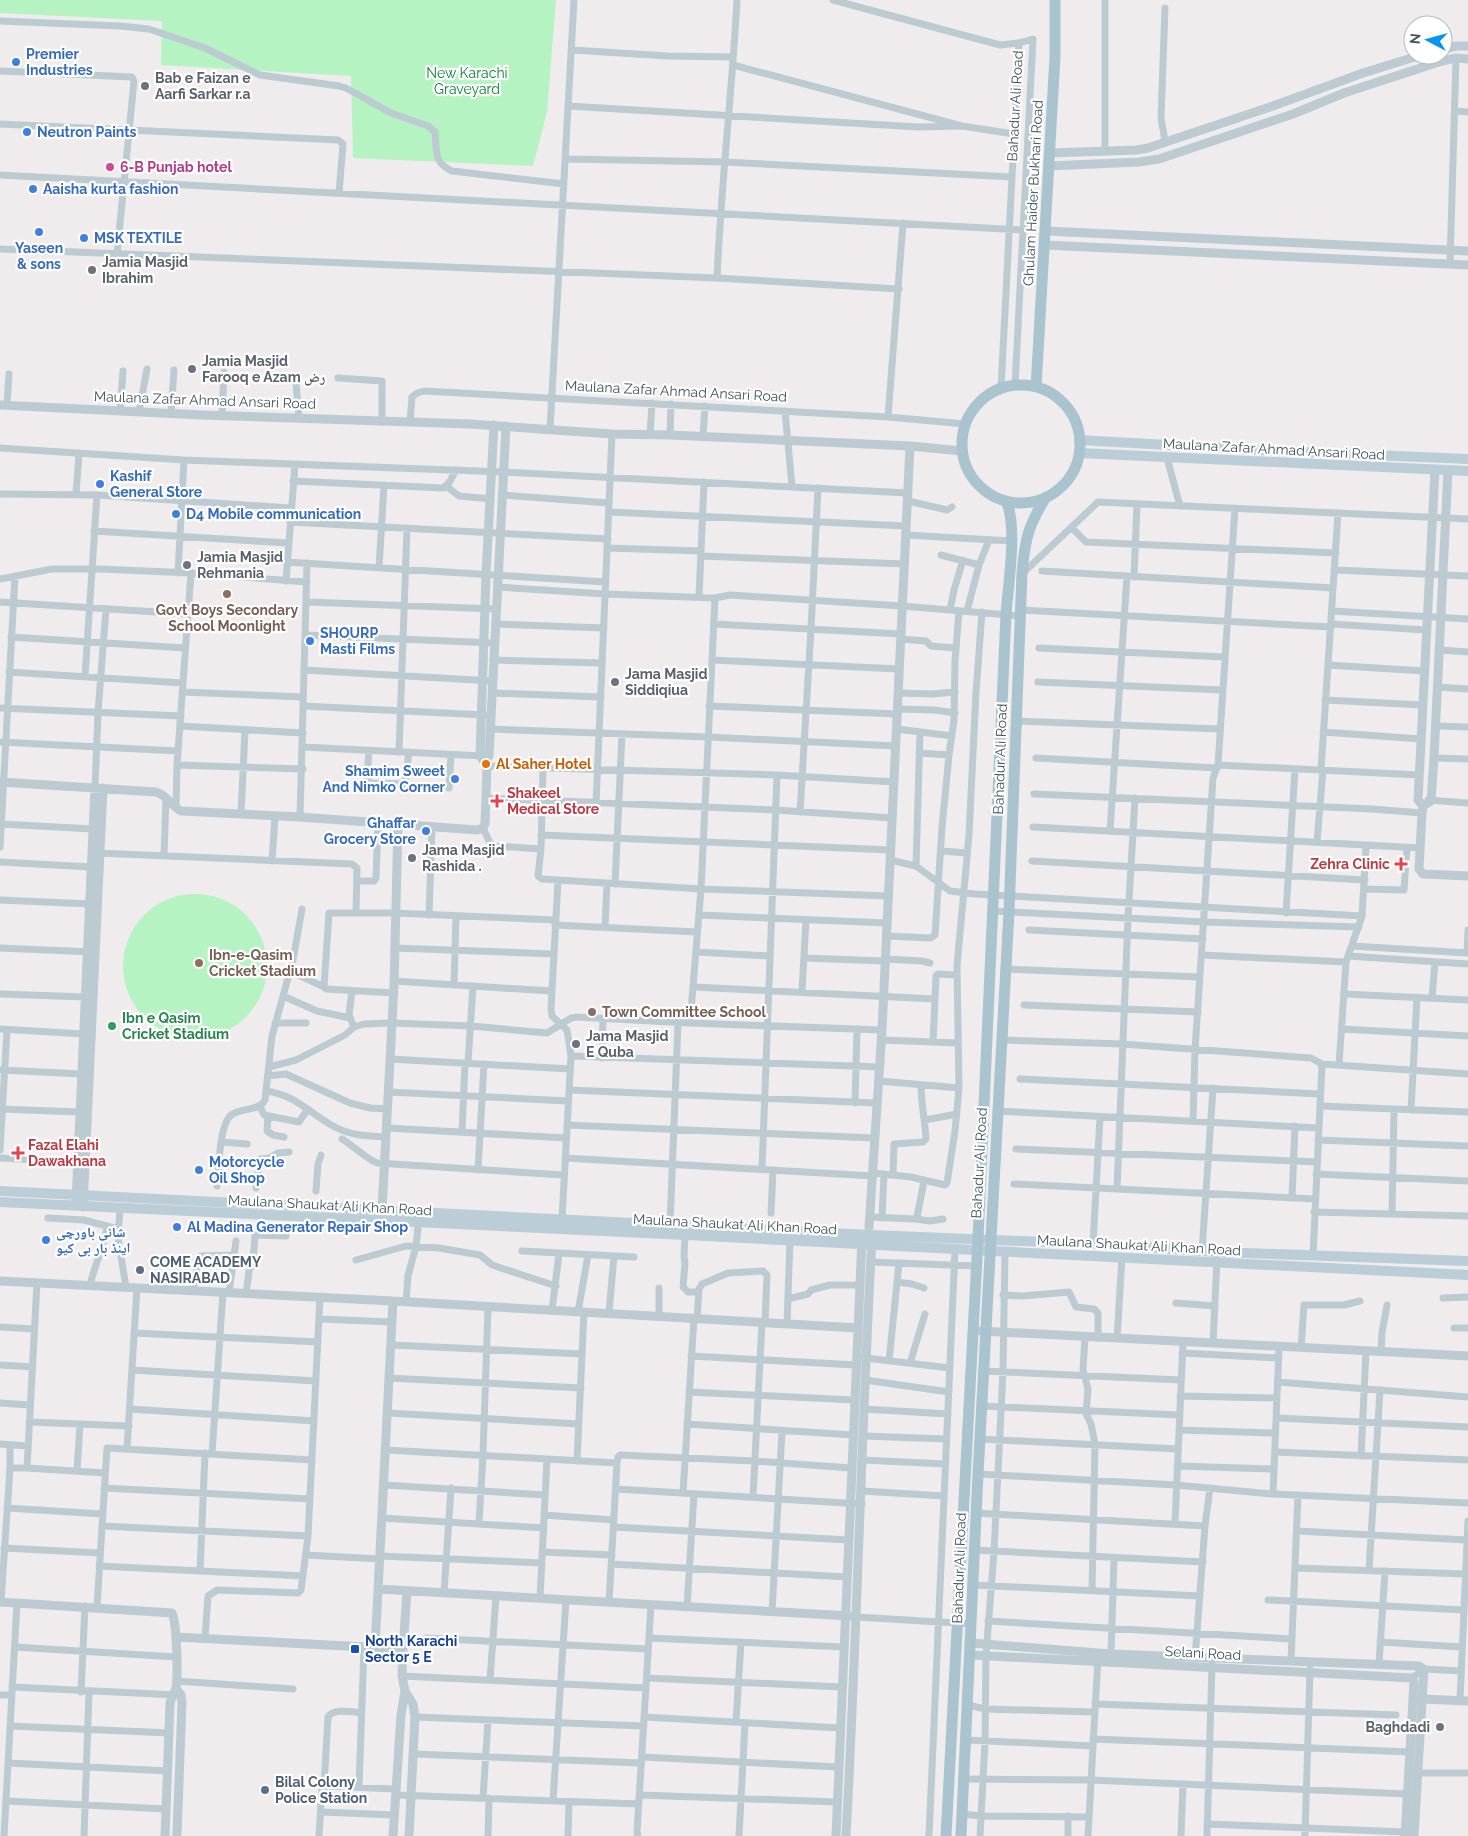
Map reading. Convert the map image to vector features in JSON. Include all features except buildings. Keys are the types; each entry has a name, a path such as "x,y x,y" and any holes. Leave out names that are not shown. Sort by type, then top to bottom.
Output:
{"main road":[{"name":"Ghulam Haider Bukhari Road","path":"1036,387 1055,57 1055,0"},
{"path":"1015,385 1036,387 1051,393 1069,410 1076,424 1079,453 1070,476 1060,488 1046,497 1022,503 1006,501 992,495 979,486 970,473 962,451 965,424 979,402 1001,388 1015,385"},
{"name":"Maulana Zafar Ahmad Ansari Road","path":"1079,440 1468,459"},
{"name":"Maulana Zafar Ahmad Ansari Road","path":"1079,453 1468,471"},
{"name":"Bahadur Ali Road","path":"961,1836 985,1332 1010,897 1022,573 1027,533 1046,497"},
{"name":"Bahadur Ali Road","path":"946,1836 978,1239 1006,614 1012,542 1012,517 1006,501"},
{"name":"Maulana Shaukat Ali Khan Road","path":"0,1191 670,1225 1093,1244 1202,1251 1218,1257 1468,1275"},
{"name":"Maulana Shaukat Ali Khan Road","path":"0,1202 790,1241 868,1234 955,1250 1122,1258 1313,1256 1468,1262"}],"street":[{"path":"550,429 574,0"},
{"path":"717,278 720,214 730,116 737,0"},
{"path":"833,0 1000,45 1019,43"},
{"path":"1105,0 1105,152"},
{"path":"1165,8 1161,118 1165,141"},
{"path":"0,21 148,29 205,48 260,75 340,86 354,91 391,112 432,129 435,132 437,157 445,168 452,171 564,184"},
{"name":"Bahadur Ali Road","path":"1001,388 1019,43 1034,38 1015,385"},
{"path":"1453,47 1468,46"},
{"path":"572,50 733,61 962,126 1014,134"},
{"path":"1049,166 1130,163 1159,159 1293,114 1344,93 1442,61 1456,58 1468,59"},
{"path":"1450,264 1456,58"},
{"path":"1050,153 1138,150 1403,61"},
{"path":"0,72 132,77 134,81 130,130 117,254"},
{"path":"568,106 918,126 962,126"},
{"path":"1454,111 1468,112"},
{"path":"0,124 338,140 343,144 339,193"},
{"path":"566,159 724,162 1012,176"},
{"path":"0,175 1023,230"},
{"path":"888,417 903,223"},
{"path":"1046,230 1468,251"},
{"path":"1045,245 1468,265"},
{"path":"0,249 717,278 898,289"},
{"path":"138,412 147,369"},
{"path":"170,413 174,370"},
{"path":"120,411 123,371"},
{"path":"222,416 224,372"},
{"path":"3,405 9,374"},
{"path":"338,378 382,381 382,420"},
{"path":"296,383 299,418"},
{"name":"Maulana Zafar Ahmad Ansari Road","path":"410,422 412,397 424,391 888,417 965,424"},
{"path":"650,435 652,403"},
{"path":"670,435 671,404"},
{"name":"Maulana Zafar Ahmad Ansari Road","path":"3,405 222,416 494,425 612,434 910,446 962,451"},
{"path":"703,437 705,406"},
{"path":"785,411 792,486"},
{"path":"494,425 484,643 488,681 485,760 487,798 483,828 490,842 495,846 541,850"},
{"path":"485,760 490,729 486,715 492,693 488,681 493,660 506,426"},
{"path":"596,804 612,434"},
{"path":"846,1836 864,1436 865,1380 860,1360 858,1328 860,1286 868,1234 873,1174 882,1035 910,446"},
{"path":"0,448 184,460 492,471 792,486 908,497 948,510 952,506"},
{"path":"76,495 79,453"},
{"path":"1167,458 1180,506"},
{"path":"178,573 184,460"},
{"path":"286,581 294,465"},
{"path":"293,481 443,488 456,470"},
{"path":"1423,805 1419,775 1435,470"},
{"path":"1448,470 1434,758 1423,805 1420,872 1424,874 1468,876"},
{"path":"699,597 704,482"},
{"path":"379,568 384,485"},
{"path":"446,486 459,496 490,499"},
{"path":"800,812 818,488"},
{"path":"0,494 97,495 291,508"},
{"path":"85,676 97,495"},
{"path":"502,495 609,503"},
{"path":"1022,573 1098,502 1468,519"},
{"path":"1110,831 1124,616 1136,544 1137,504"},
{"path":"1193,1121 1195,1050 1213,778 1217,766 1235,508"},
{"path":"609,512 816,522 1012,542"},
{"path":"1317,842 1338,513"},
{"path":"290,522 489,532 701,553 904,564"},
{"path":"399,752 407,528"},
{"path":"1072,528 1086,542 1336,553"},
{"path":"94,531 288,543"},
{"path":"886,936 933,937 949,755 955,713 955,648 963,611 989,540"},
{"path":"941,555 979,565"},
{"path":"950,610 962,560"},
{"path":"286,562 606,582"},
{"path":"300,817 307,563"},
{"path":"0,579 52,569 92,569 191,573 306,582"},
{"path":"1334,570 1468,576"},
{"path":"1042,572 1333,588"},
{"path":"176,808 177,766 191,573"},
{"path":"0,847 4,708 10,672 15,576"},
{"path":"497,587 605,594 715,598 730,595 1006,614 1124,616 1426,630"},
{"path":"690,1023 703,842 715,598"},
{"path":"0,602 188,614"},
{"path":"306,602 496,609"},
{"path":"80,1206 99,788 98,712 106,609"},
{"path":"1332,611 1468,618"},
{"path":"565,1158 772,1170 884,1174 912,1177 945,1185 947,1183 959,1088 957,974 967,853 982,612"},
{"path":"495,624 604,628"},
{"path":"714,624 811,629 901,637 926,641 931,646 955,648"},
{"path":"305,636 494,643"},
{"path":"11,637 185,648"},
{"path":"1040,648 1224,657"},
{"path":"1439,650 1468,652"},
{"path":"493,660 602,663"},
{"path":"712,660 900,669"},
{"path":"1328,665 1424,671"},
{"path":"304,670 488,681"},
{"path":"10,672 183,683"},
{"path":"1038,682 1222,690"},
{"path":"1437,687 1468,689"},
{"path":"182,692 303,696"},
{"path":"898,692 932,694 955,692"},
{"path":"492,693 601,697"},
{"path":"1326,700 1423,705"},
{"path":"303,706 486,715"},
{"path":"710,706 897,712 935,710 955,713"},
{"path":"4,708 181,716"},
{"path":"1016,721 1220,729"},
{"path":"180,726 303,734"},
{"path":"1436,726 1468,727"},
{"path":"490,729 896,746"},
{"path":"896,729 952,736"},
{"path":"241,814 245,730"},
{"path":"916,866 920,732"},
{"path":"1323,732 1421,739"},
{"path":"605,927 616,838 622,734"},
{"path":"3,742 178,751"},
{"path":"303,747 451,755 543,768 777,775 894,782"},
{"path":"369,750 368,782 386,784 405,784 409,752"},
{"path":"919,753 949,755"},
{"path":"449,788 451,755"},
{"path":"1036,758 1114,763 1295,768 1419,775"},
{"path":"1434,758 1468,760"},
{"path":"177,766 302,769"},
{"path":"543,768 541,850 538,876 542,880 700,889 888,896"},
{"path":"1286,913 1295,768"},
{"path":"762,1169 777,775"},
{"path":"1,782 156,792 166,797 176,808 181,810 477,830 483,828"},
{"path":"80,1195 77,1162 79,1112 86,997 92,952 91,867 96,853 93,829 99,788"},
{"path":"1034,794 1320,806 1468,803"},
{"path":"164,856 166,797"},
{"path":"487,798 542,802 776,810 892,818"},
{"path":"1117,1189 1130,867 1135,798"},
{"path":"272,861 275,816"},
{"path":"357,881 375,880 378,823"},
{"path":"1,824 93,829"},
{"path":"382,1210 394,993 398,824"},
{"path":"429,915 432,826"},
{"path":"1033,827 1420,848"},
{"path":"541,835 891,850"},
{"path":"1339,1065 1347,959 1362,916 1366,846"},
{"path":"1364,889 1404,890 1407,848"},
{"path":"941,850 967,853"},
{"path":"96,853 352,864 357,868 356,912"},
{"path":"890,860 916,866 950,891 964,893 1362,916"},
{"path":"0,862 91,867"},
{"path":"1032,862 1365,880"},
{"path":"558,881 551,991 552,1016 562,1024 569,1034 571,1056 562,1219"},
{"path":"0,900 90,904"},
{"path":"217,1186 226,1122 234,1113 260,1106 265,1100 275,1023 290,971 302,908"},
{"path":"993,911 1359,928"},
{"path":"324,987 329,914 332,912 456,916 697,932"},
{"path":"698,915 887,923"},
{"path":"454,985 456,916"},
{"path":"802,991 806,920"},
{"path":"1029,930 1203,939"},
{"path":"1352,946 1467,953 1468,930"},
{"path":"0,948 92,952"},
{"path":"395,948 553,954"},
{"path":"696,952 770,956"},
{"path":"1202,955 1468,964"},
{"path":"804,958 922,961 930,963"},
{"path":"1432,998 1435,962"},
{"path":"1006,969 1200,977"},
{"path":"290,971 328,989 394,993"},
{"path":"933,1042 936,976 938,974 957,974"},
{"path":"394,982 551,991"},
{"path":"462,1132 472,986"},
{"path":"693,987 935,999"},
{"path":"352,991 350,1018 354,1027"},
{"path":"0,994 86,997"},
{"path":"1344,994 1468,1000"},
{"path":"282,996 317,1011 350,1018"},
{"path":"1411,1110 1417,997"},
{"path":"1024,1005 1198,1012"},
{"path":"269,1067 296,1060 345,1035 354,1027 364,1024 392,1023 470,1026 547,1033 576,1017 678,1023 857,1029 882,1035 933,1042 958,1043"},
{"path":"602,1058 603,1019"},
{"path":"275,1023 306,1023"},
{"path":"670,1225 678,1023"},
{"path":"855,1102 857,1029"},
{"path":"1342,1029 1468,1036"},
{"path":"0,1150 4,1030 84,1034"},
{"path":"1001,1040 1122,1044 1311,1058 1322,1064 1468,1074"},
{"path":"571,1056 880,1067"},
{"path":"390,1059 570,1069"},
{"path":"478,1170 484,1064"},
{"path":"1313,1256 1322,1064"},
{"path":"2,1070 82,1074"},
{"path":"268,1076 286,1074 350,1103 370,1108 388,1109"},
{"path":"1020,1079 1320,1094"},
{"path":"878,1081 959,1088"},
{"path":"893,1175 894,1144 925,1140 921,1085"},
{"path":"1202,1251 1213,1088"},
{"path":"569,1090 877,1104"},
{"path":"266,1091 287,1095 339,1129 354,1134 462,1132 566,1138"},
{"path":"389,1092 568,1101"},
{"path":"260,1106 263,1113 268,1116 299,1122 308,1109"},
{"path":"1320,1106 1468,1112"},
{"path":"1,1109 79,1112"},
{"path":"1392,1214 1394,1109"},
{"path":"997,1111 1318,1128"},
{"path":"925,1120 957,1114"},
{"path":"268,1116 269,1132 284,1137"},
{"path":"1093,1244 1100,1117"},
{"path":"567,1124 875,1138"},
{"path":"1292,1198 1295,1126"},
{"path":"342,1139 372,1161 385,1164 564,1175"},
{"path":"1318,1140 1468,1146"},
{"path":"222,1142 247,1144"},
{"path":"1016,1149 1317,1162"},
{"path":"256,1188 260,1159 271,1157 278,1153 289,1152"},
{"path":"316,1191 318,1164 321,1155"},
{"path":"0,1158 77,1162"},
{"path":"771,1213 772,1170"},
{"path":"836,1836 854,1400 871,1262 868,1234 882,1218 884,1174"},
{"path":"1316,1174 1468,1182"},
{"path":"915,1219 924,1181"},
{"path":"1014,1184 1315,1199"},
{"path":"120,1208 118,1229 126,1288"},
{"path":"406,1302 408,1276 416,1246 420,1212"},
{"path":"1314,1212 1468,1216"},
{"path":"48,1218 84,1220 118,1229"},
{"path":"882,1218 930,1221 943,1219"},
{"path":"90,1286 94,1266 104,1243 107,1227"},
{"path":"246,1294 249,1271 253,1263 255,1234 286,1236"},
{"path":"685,1235 683,1287 688,1292 699,1292"},
{"path":"200,1571 204,1493 215,1414 220,1337 236,1241"},
{"path":"787,1324 790,1241"},
{"path":"356,1260 406,1246 416,1246 480,1255 492,1266 556,1286"},
{"path":"929,1836 955,1250"},
{"path":"522,1251 634,1256"},
{"path":"980,1836 985,1742 986,1655 994,1552 1003,1371 1005,1252"},
{"path":"552,1310 559,1254"},
{"path":"194,1291 199,1257 234,1255"},
{"path":"577,1461 582,1354 581,1312 588,1255"},
{"path":"609,1313 614,1256"},
{"path":"1213,1344 1218,1257"},
{"path":"1117,1339 1122,1258"},
{"path":"871,1262 976,1266"},
{"path":"889,1361 899,1264"},
{"path":"683,1493 691,1356 695,1318 702,1284 728,1273 766,1272 753,1497"},
{"path":"0,1281 393,1301 858,1328"},
{"path":"897,1282 924,1288"},
{"path":"27,1468 37,1283"},
{"path":"788,1299 808,1294 811,1290 830,1285 860,1286"},
{"path":"127,1448 137,1288"},
{"path":"659,1288 660,1316"},
{"path":"1003,1295 1023,1296 1069,1292 1076,1307 1094,1309 1098,1313 1098,1338"},
{"path":"1443,1298 1468,1297"},
{"path":"205,1638 208,1596 216,1590 298,1593 301,1590 308,1536 320,1298"},
{"path":"375,1648 393,1301"},
{"path":"1301,1348 1304,1305 1344,1305 1360,1301"},
{"path":"1176,1303 1215,1306"},
{"path":"1381,1352 1387,1305"},
{"path":"479,1523 488,1307"},
{"path":"910,1363 925,1314"},
{"path":"319,1319 392,1322"},
{"path":"0,1327 34,1329"},
{"path":"1454,1328 1468,1328"},
{"path":"972,1330 1468,1356"},
{"path":"134,1333 318,1342"},
{"path":"1085,1337 1084,1375 1088,1389 1086,1411 1095,1444 1092,1590"},
{"path":"1175,1523 1183,1342"},
{"path":"391,1345 582,1354"},
{"path":"1273,1494 1279,1347"},
{"path":"1361,1456 1366,1351"},
{"path":"1182,1353 1279,1358"},
{"path":"691,1356 760,1360 889,1361 950,1368"},
{"path":"0,1365 32,1367"},
{"path":"132,1370 316,1381"},
{"path":"983,1371 1181,1380"},
{"path":"389,1378 581,1388"},
{"path":"865,1380 949,1392"},
{"path":"1278,1382 1468,1396"},
{"path":"1369,1570 1375,1499 1380,1390"},
{"path":"689,1392 854,1400"},
{"path":"1180,1396 1277,1398"},
{"path":"0,1403 30,1405"},
{"path":"982,1406 1180,1414"},
{"path":"130,1408 314,1421"},
{"path":"864,1410 948,1414"},
{"path":"388,1413 579,1424"},
{"path":"1276,1418 1468,1427"},
{"path":"29,1422 129,1426"},
{"path":"77,1471 80,1424"},
{"path":"687,1424 853,1435"},
{"path":"1179,1430 1276,1433"},
{"path":"772,1612 782,1431"},
{"path":"864,1436 946,1439"},
{"path":"980,1439 1178,1448"},
{"path":"0,1444 28,1446"},
{"path":"10,1444 7,1508 3,1524 4,1548 1,1602 172,1613 174,1617 176,1690 170,1703 165,1836"},
{"path":"97,1607 106,1448 312,1460"},
{"path":"386,1450 617,1463"},
{"path":"1275,1452 1468,1460"},
{"path":"609,1602 618,1457 754,1461 851,1468"},
{"path":"540,1598 547,1459"},
{"path":"863,1460 945,1464"},
{"path":"1177,1466 1274,1469"},
{"path":"10,1468 105,1473"},
{"path":"978,1474 1176,1485 1273,1494 1468,1503"},
{"path":"384,1484 545,1495"},
{"path":"0,1485 8,1485"},
{"path":"104,1488 310,1499"},
{"path":"444,1592 451,1488"},
{"path":"1195,1658 1205,1526 1210,1488"},
{"path":"616,1489 862,1504"},
{"path":"862,1491 944,1496"},
{"path":"687,1607 694,1494"},
{"path":"1291,1661 1298,1495"},
{"path":"7,1508 102,1514"},
{"path":"976,1513 1205,1526"},
{"path":"544,1515 692,1532 848,1540"},
{"path":"382,1518 544,1528"},
{"path":"1417,1699 1464,1700 1461,1671 1468,1521"},
{"path":"102,1526 308,1536"},
{"path":"1297,1531 1467,1540"},
{"path":"4,1548 100,1553"},
{"path":"975,1550 1114,1559 1203,1562"},
{"path":"542,1552 612,1556"},
{"path":"306,1555 542,1564"},
{"path":"1111,1654 1110,1628 1114,1559"},
{"path":"611,1564 847,1577"},
{"path":"100,1566 303,1576"},
{"path":"1295,1568 1465,1574"},
{"path":"1379,1664 1384,1571"},
{"path":"973,1585 1200,1596"},
{"path":"378,1589 972,1624"},
{"path":"407,1591 402,1676 405,1691 413,1704 415,1717 409,1836 416,1836"},
{"path":"490,1680 496,1596"},
{"path":"553,1801 566,1600"},
{"path":"1268,1600 1464,1610"},
{"path":"4,1836 3,1817 6,1801 4,1775 8,1763 17,1603"},
{"path":"638,1836 651,1605"},
{"path":"84,1836 86,1805 83,1651 85,1606"},
{"path":"988,1621 1292,1639"},
{"path":"176,1637 403,1649"},
{"path":"426,1638 648,1648"},
{"path":"649,1638 844,1647"},
{"path":"736,1722 741,1642"},
{"path":"1380,1642 1462,1647"},
{"name":"Selani Road","path":"971,1649 987,1644 1098,1657 1111,1654 1195,1658 1212,1663 1291,1661 1419,1666 1424,1669"},
{"path":"15,1647 176,1656"},
{"path":"359,1787 364,1647"},
{"name":"Selani Road","path":"971,1649 986,1655 1098,1657 1212,1663 1310,1672 1412,1678"},
{"path":"1088,1836 1098,1657"},
{"path":"1305,1836 1310,1662"},
{"path":"1207,1836 1212,1663"},
{"path":"1408,1835 1417,1773 1417,1699 1412,1678 1424,1669 1461,1671"},
{"path":"1408,1835 1410,1752 1417,1699 1424,1669"},
{"path":"402,1676 646,1688"},
{"path":"646,1678 842,1687"},
{"path":"12,1687 85,1692 293,1689"},
{"path":"176,1690 182,1703 177,1836"},
{"path":"394,1836 400,1715 405,1691"},
{"path":"0,1695 12,1696"},
{"path":"1095,1704 1396,1715"},
{"path":"968,1705 985,1709 1094,1712"},
{"path":"319,1836 328,1717 336,1712 362,1713"},
{"path":"415,1717 644,1726"},
{"path":"644,1717 840,1728"},
{"path":"488,1720 486,1757 488,1836"},
{"path":"739,1836 745,1723"},
{"path":"10,1726 170,1733"},
{"path":"0,1734 10,1735"},
{"path":"966,1740 985,1742 1210,1744 1410,1752"},
{"path":"414,1754 556,1760 743,1762 838,1767"},
{"path":"8,1763 168,1772"},
{"path":"1417,1773 1468,1773"},
{"path":"964,1779 1091,1780 1408,1794"},
{"path":"1181,1836 1183,1784"},
{"path":"324,1786 359,1787 411,1796 639,1804"},
{"path":"640,1795 837,1802"},
{"path":"6,1801 166,1809"},
{"path":"568,1836 569,1802"},
{"path":"321,1812 394,1815"},
{"path":"962,1814 981,1816 1089,1817"},
{"path":"1068,1816 1068,1836"},
{"path":"1207,1824 1408,1835"}],"green space":[{"name":"New Karachi Graveyard","path":"0,0 556,0 547,112 533,166 353,158 351,76 161,65 162,21 0,13"},
{"path":"195,894 223,899 246,915 262,938 267,966 262,994 246,1017 223,1033 195,1038 167,1033 144,1017 128,994 123,966 128,938 144,915 167,899"}],"place":[{"name":"Premier Industries","path":"16,62"},
{"name":"Bab e Faizan e Aarfi Sarkar r.a","path":"145,86"},
{"name":"Neutron Paints","path":"27,132"},
{"name":"6-B Punjab hotel","path":"110,167"},
{"name":"Aaisha kurta fashion","path":"33,189"},
{"name":"Yaseen & sons","path":"39,232"},
{"name":"MSK TEXTILE","path":"84,238"},
{"name":"Jamia Masjid Ibrahim","path":"92,270"},
{"name":"Jamia Masjid Farooq e Azam رض","path":"192,369"},
{"name":"Kashif General Store","path":"100,484"},
{"name":"D4 Mobile communication","path":"176,514"},
{"name":"Jamia Masjid Rehmania","path":"187,565"},
{"name":"Govt Boys Secondary School Moonlight","path":"227,594"},
{"name":"SHOURP Masti Films","path":"310,641"},
{"name":"Jama Masjid Siddiqiua","path":"615,682"},
{"name":"Al Saher Hotel","path":"486,764"},
{"name":"Shamim Sweet And Nimko Corner","path":"455,779"},
{"name":"Shakeel Medical Store","path":"497,801"},
{"name":"Ghaffar Grocery Store","path":"426,831"},
{"name":"Jama Masjid Rashida .","path":"412,858"},
{"name":"Zehra Clinic","path":"1401,864"},
{"name":"Ibn-e-Qasim Cricket Stadium","path":"199,963"},
{"name":"Town Committee School","path":"592,1012"},
{"name":"Ibn e Qasim Cricket Stadium","path":"112,1026"},
{"name":"Jama Masjid E Quba","path":"576,1044"},
{"name":"Fazal Elahi Dawakhana","path":"18,1153"},
{"name":"Motorcycle Oil Shop","path":"199,1170"},
{"name":"Al Madina Generator Repair Shop","path":"177,1227"},
{"name":"شانی باورچی اینڈ بار بی کیو","path":"46,1240"},
{"name":"COME ACADEMY NASIRABAD","path":"140,1270"},
{"name":"North Karachi Sector 5 E","path":"355,1649"},
{"name":"Baghdadi","path":"1440,1727"},
{"name":"Bilal Colony Police Station","path":"265,1790"}]}
